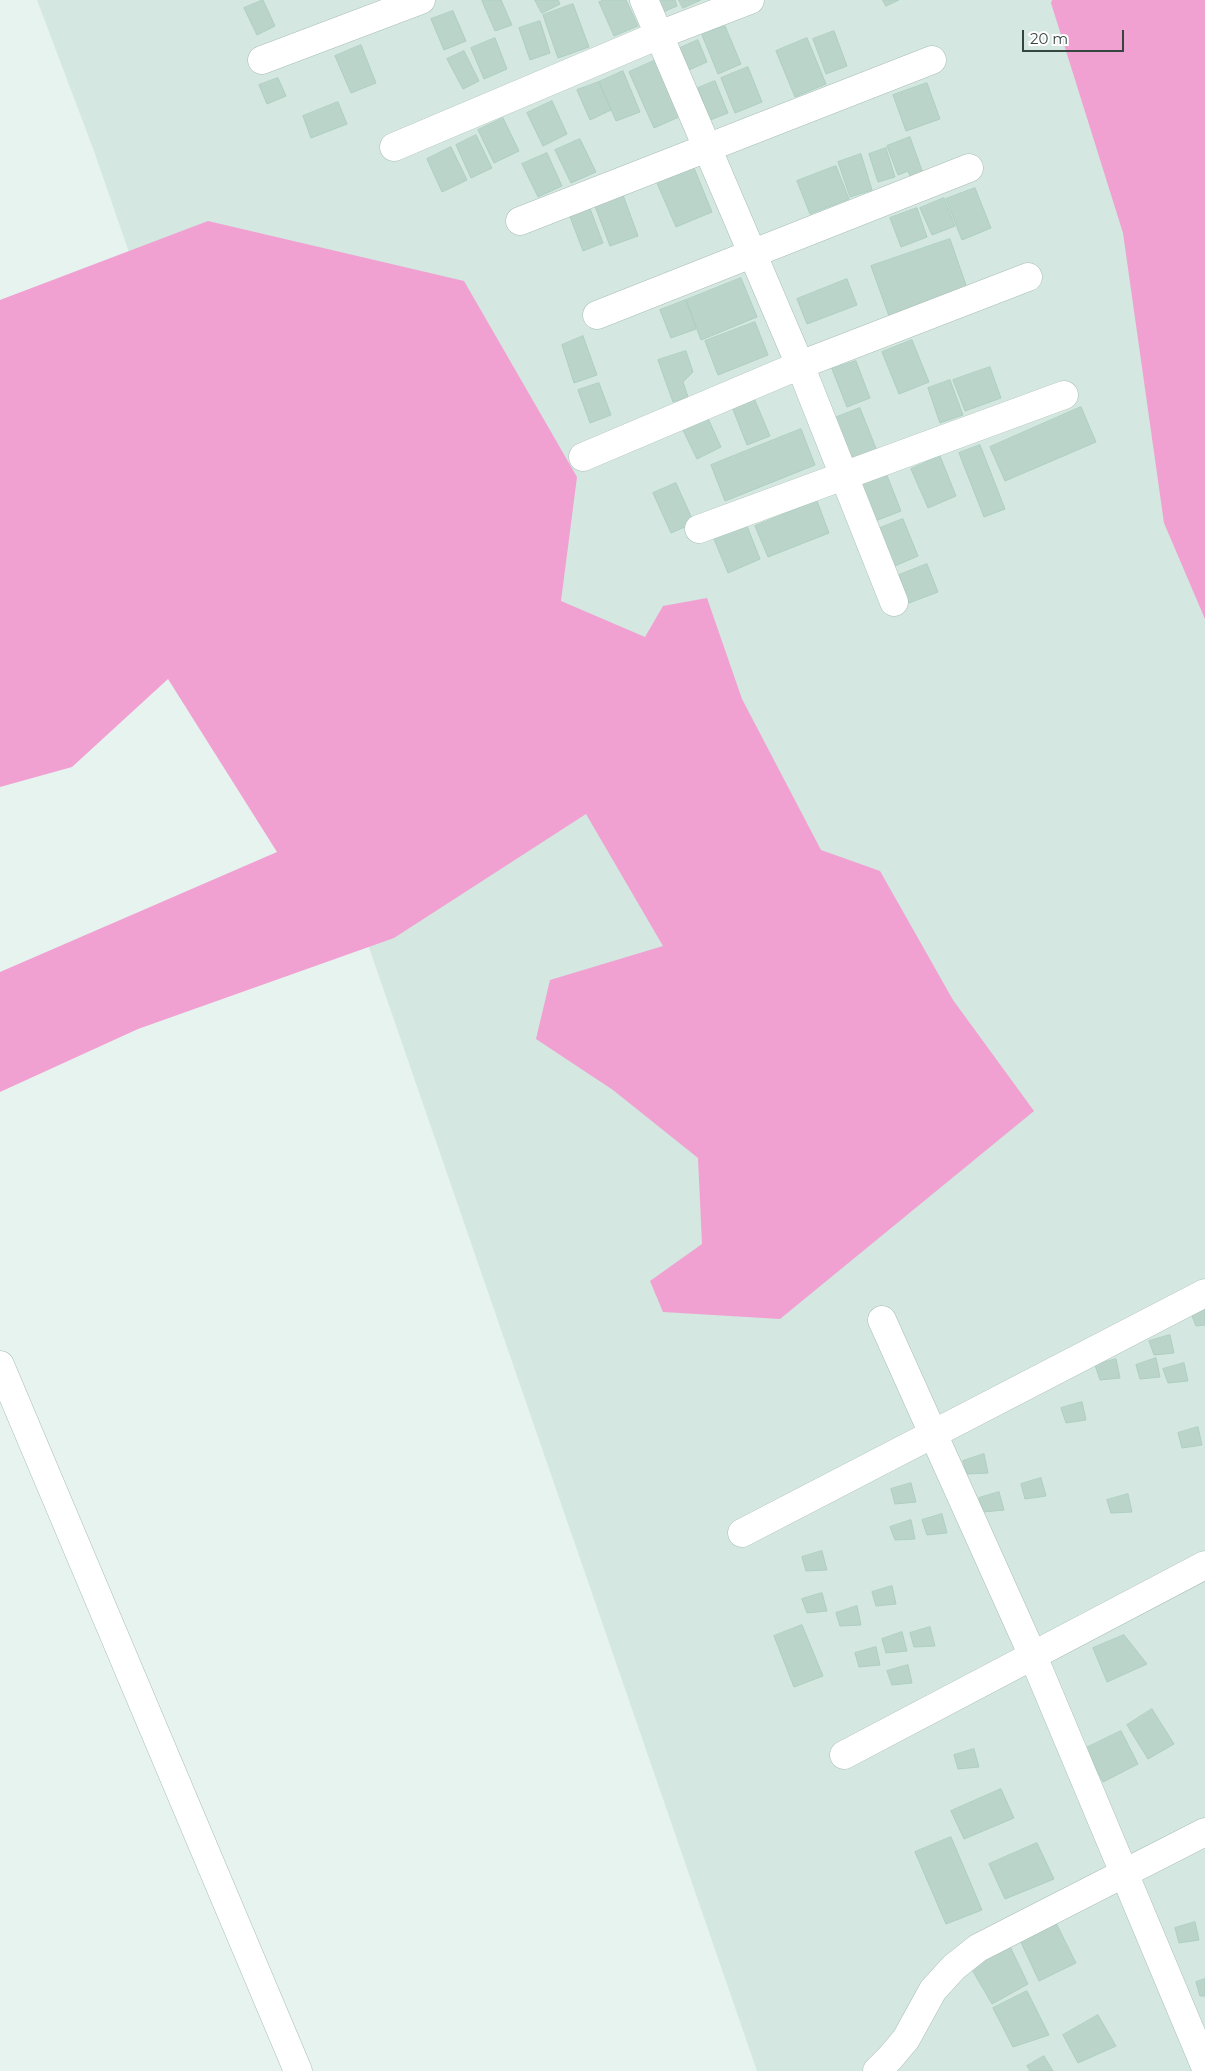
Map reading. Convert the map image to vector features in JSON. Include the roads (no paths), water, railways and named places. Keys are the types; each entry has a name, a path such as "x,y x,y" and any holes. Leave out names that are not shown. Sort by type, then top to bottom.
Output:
{"street":[{"path":"262,60 422,0"},
{"path":"644,0 800,365 842,476 894,602"},
{"path":"394,147 659,35 750,0"},
{"path":"520,221 932,60"},
{"path":"597,316 969,168"},
{"path":"583,457 800,365 1028,277"},
{"path":"699,529 1064,395"},
{"path":"742,1533 934,1435 1205,1292"},
{"path":"882,1320 1033,1656 1205,2066"},
{"path":"0,1365 298,2071"},
{"path":"844,1756 1205,1565"},
{"path":"877,2071 906,2039 932,1990 954,1967 978,1948 1205,1832"}]}
